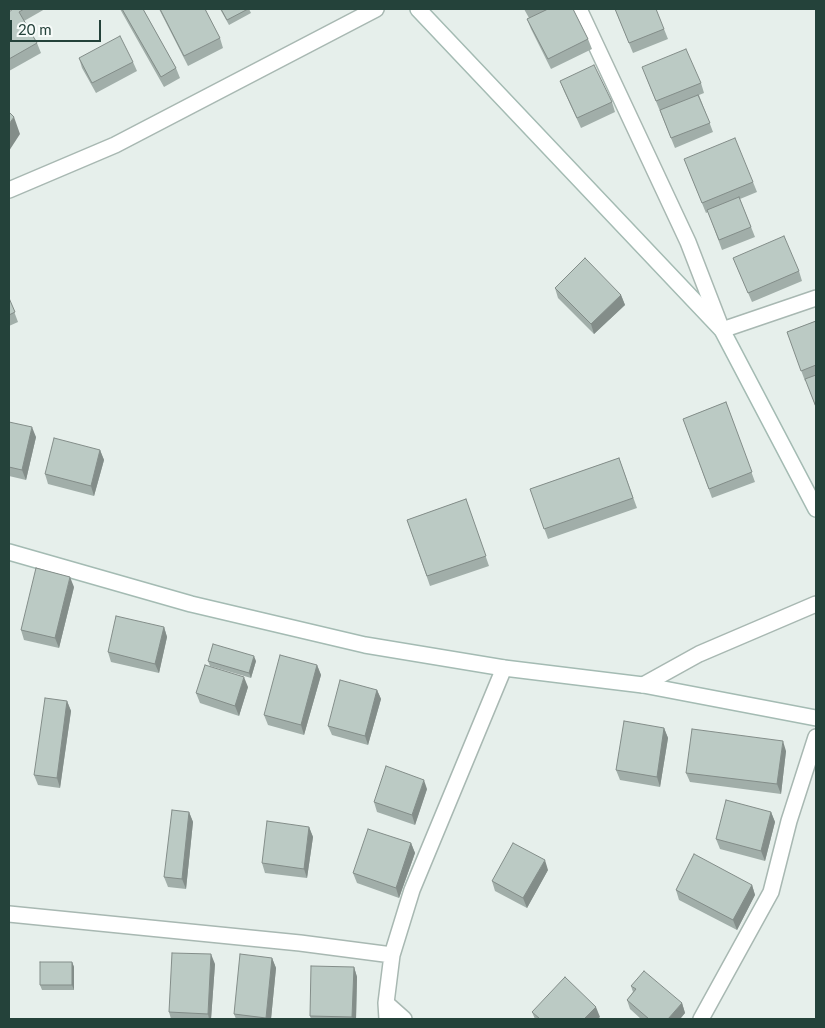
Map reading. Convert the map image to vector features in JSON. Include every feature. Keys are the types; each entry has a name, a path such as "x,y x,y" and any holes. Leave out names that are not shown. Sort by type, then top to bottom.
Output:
{"street":[{"path":"9,190 115,146 376,9"},
{"path":"418,9 722,330"},
{"path":"579,9 688,242 722,330 816,509"},
{"path":"722,330 816,298"},
{"path":"9,552 191,604 365,644 504,668 643,685 816,718"},
{"path":"643,685 699,654 816,604"},
{"path":"387,1019 386,1003 392,955 412,890 504,668"},
{"path":"702,1019 771,892 789,821 816,737"},
{"path":"9,914 300,943 392,955"},
{"path":"386,1003 404,1019"}],"building":[{"path":"13,9 24,9 19,12 37,43 9,59 9,12"},
{"path":"122,9 143,9 176,68 161,77"},
{"path":"160,9 205,9 220,38 184,56"},
{"path":"221,9 248,9 227,20"},
{"path":"548,9 573,9 588,39 548,59 527,19"},
{"path":"615,9 656,9 664,29 629,43"},
{"path":"120,36 133,62 92,83 79,58"},
{"path":"686,49 701,83 656,101 642,67"},
{"path":"594,65 612,102 577,118 560,81"},
{"path":"698,95 710,123 671,138 660,110"},
{"path":"9,112 14,117 9,124"},
{"path":"735,138 753,182 702,203 684,159"},
{"path":"739,197 751,227 719,240 707,210"},
{"path":"784,236 799,271 748,293 733,258"},
{"path":"585,258 621,295 591,324 555,288"},
{"path":"9,298 15,312 9,315"},
{"path":"816,321 816,365 801,371 787,332"},
{"path":"816,375 816,407 805,379"},
{"path":"726,402 752,472 709,489 683,419"},
{"path":"9,422 32,427 22,470 9,467"},
{"path":"54,438 100,450 91,486 45,474"},
{"path":"619,458 633,498 544,529 530,489"},
{"path":"466,499 486,556 427,576 407,520"},
{"path":"36,568 70,577 55,638 21,630"},
{"path":"116,616 164,627 155,664 108,652"},
{"path":"213,644 254,656 249,673 208,661"},
{"path":"280,655 317,665 301,725 264,715"},
{"path":"205,665 244,677 235,706 196,693"},
{"path":"340,680 377,690 365,736 328,726"},
{"path":"45,698 67,701 57,778 34,775"},
{"path":"624,721 664,728 657,777 616,770"},
{"path":"692,729 783,741 777,784 686,773"},
{"path":"386,766 424,780 412,815 374,802"},
{"path":"726,800 771,812 761,851 716,839"},
{"path":"172,810 189,812 182,879 164,877"},
{"path":"267,821 309,827 304,869 262,863"},
{"path":"368,829 411,843 396,888 353,873"},
{"path":"513,843 545,860 523,898 492,881"},
{"path":"694,854 752,885 733,920 676,890"},
{"path":"172,953 211,954 208,1014 169,1012"},
{"path":"240,954 272,958 266,1018 234,1014"},
{"path":"40,962 72,962 72,985 40,985"},
{"path":"311,966 354,967 352,1017 310,1016"},
{"path":"644,971 682,1003 668,1019 649,1019 627,1000 636,989 631,986"},
{"path":"565,977 596,1007 584,1019 540,1019 532,1012"}]}
